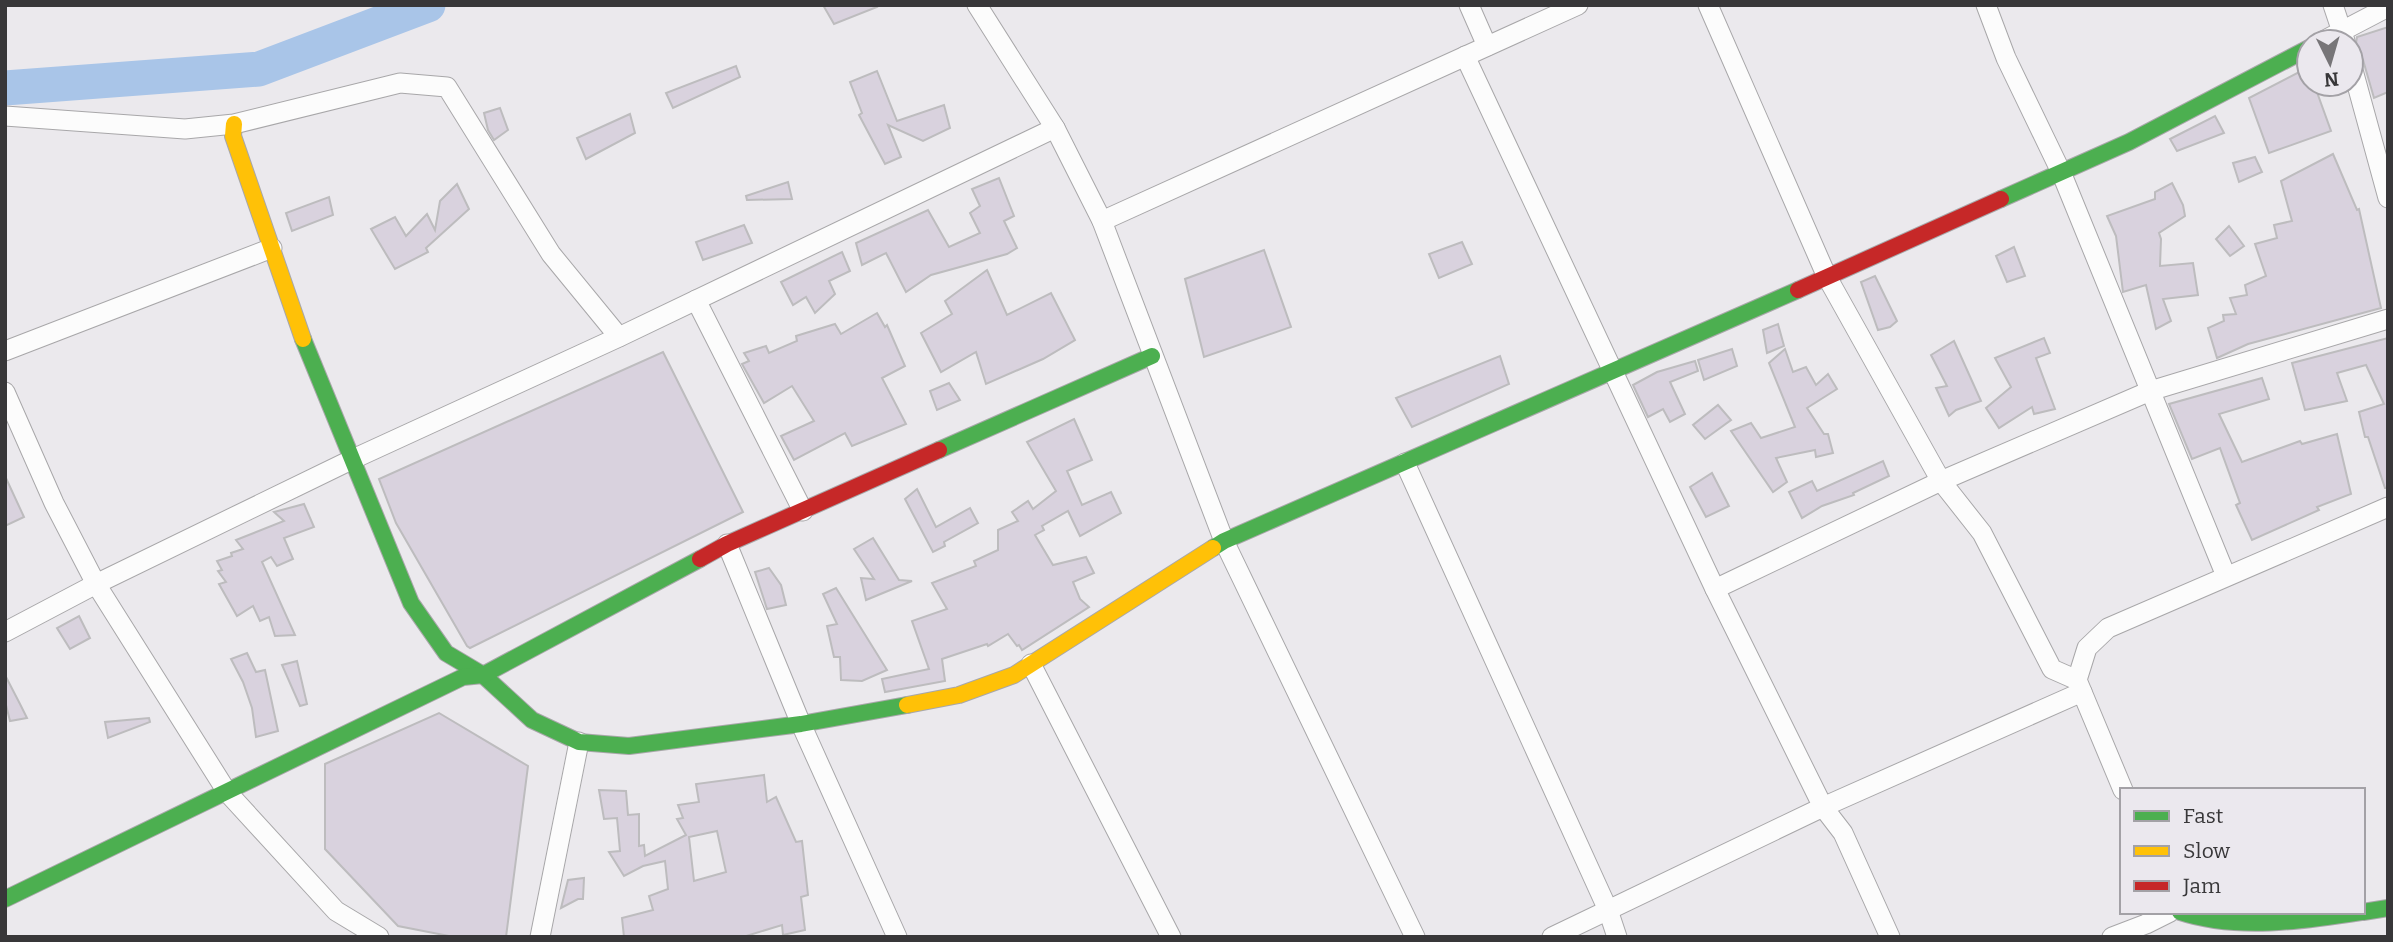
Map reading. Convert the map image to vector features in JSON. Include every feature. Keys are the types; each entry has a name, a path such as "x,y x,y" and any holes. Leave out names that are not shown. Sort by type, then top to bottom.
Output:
{"street":[{"path":"977,5 1055,128 1101,221 1224,541 1415,937"},
{"path":"1469,5 1487,46"},
{"path":"1101,221 1578,5"},
{"path":"1708,5 1827,276 1941,481 1982,533 2052,669 2080,686"},
{"path":"1986,5 2006,58 2061,172 2226,576"},
{"path":"2333,5 2341,28"},
{"path":"2356,28 2388,7"},
{"path":"234,124 233,136 302,336 411,603 446,653 483,675 533,720 579,742 629,746 801,724 959,695 1014,675 1224,541 1612,373 2129,142 2295,55"},
{"path":"1465,56 1715,589 1823,807 1843,832 1890,937"},
{"path":"5,116 185,129 234,124 400,83 447,88 551,254 619,337"},
{"path":"2361,98 2388,198"},
{"path":"5,632 96,584 351,460 619,337 1055,128"},
{"path":"5,351 272,248"},
{"path":"695,300 803,511"},
{"path":"1715,589 1941,481 2150,391 2388,319"},
{"path":"5,899 463,677 483,675 727,544 1152,356"},
{"path":"5,392 54,503 96,584 227,792 336,911 379,937"},
{"path":"1405,463 1608,910 1617,937"},
{"path":"2122,788 2080,686 2087,648 2108,628 2388,507"},
{"path":"727,544 801,724 897,937"},
{"path":"1031,664 1171,937"},
{"path":"1552,937 2080,686"},
{"path":"540,937 579,742"},
{"path":"2365,912 2388,908"},
{"path":"2112,937 2164,914"},
{"path":"2184,914 2226,928 2249,922 2350,914"}],"building":[{"path":"823,5 876,5 877,7 834,24"},
{"path":"2388,27 2388,92 2374,98 2365,67 2365,34"},
{"path":"736,66 740,77 673,108 666,93"},
{"path":"877,71 897,121 944,105 950,128 923,141 888,125 901,157 885,164 859,115 862,113 850,82"},
{"path":"2295,74 2295,98 2319,98 2331,131 2269,153 2249,98"},
{"path":"500,108 508,130 494,140 488,130 484,113"},
{"path":"630,114 635,133 586,159 577,138"},
{"path":"2215,116 2224,133 2177,151 2170,139"},
{"path":"2333,154 2357,210 2359,209 2381,308 2248,344 2217,358 2208,328 2224,321 2223,315 2236,314 2230,298 2247,295 2245,285 2266,276 2255,244 2277,238 2274,225 2292,221 2281,181"},
{"path":"2255,157 2262,172 2239,182 2233,163"},
{"path":"999,178 1014,216 1004,221 1017,248 1007,254 931,275 906,292 886,253 862,265 856,243 928,210 949,247 980,233 970,213 980,206 972,189"},
{"path":"788,182 792,199 747,200 746,196"},
{"path":"2172,183 2183,205 2185,216 2159,233 2160,266 2193,263 2198,295 2163,299 2171,321 2156,329 2146,285 2123,292 2116,236 2107,216 2155,199 2155,192"},
{"path":"457,184 469,209 426,248 428,252 395,269 371,229 395,217 406,236 427,214 435,230 440,201"},
{"path":"329,197 333,215 292,231 286,213"},
{"path":"744,225 752,243 703,260 696,242"},
{"path":"2229,226 2244,246 2230,256 2216,239"},
{"path":"1462,242 1472,264 1439,278 1429,254"},
{"path":"2014,247 2025,276 2007,282 1996,256"},
{"path":"1264,250 1291,327 1204,357 1185,279"},
{"path":"842,252 850,271 829,281 835,294 815,313 806,297 793,305 781,282"},
{"path":"987,270 1007,315 1051,293 1075,340 1043,359 986,384 976,352 941,372 921,333 952,314 945,301"},
{"path":"1875,276 1897,321 1890,327 1878,330 1861,282"},
{"path":"877,313 885,327 887,325 905,366 882,378 906,424 852,446 845,433 794,460 781,436 814,421 792,386 764,403 742,364 749,361 744,353 766,346 769,353 797,341 796,336 835,324 841,334"},
{"path":"1778,324 1784,346 1767,353 1763,330"},
{"path":"2044,338 2050,353 2036,358 2055,409 2034,414 2032,407 1999,428 1986,408 2011,387 1995,358"},
{"path":"2388,338 2388,488 2385,488 2368,437 2365,437 2359,412 2384,404 2366,365 2337,373 2347,401 2305,410 2292,363"},
{"path":"1954,341 1981,401 1956,410 1949,416 1936,388 1947,386 1931,355"},
{"path":"1732,349 1737,366 1704,380 1698,360"},
{"path":"1785,349 1793,372 1806,367 1816,385 1828,374 1837,389 1807,408 1824,434 1828,434 1833,453 1816,457 1815,450 1776,458 1787,482 1773,492 1731,431 1751,423 1761,438 1795,427 1769,363"},
{"path":"663,352 743,512 470,648 396,523 379,479"},
{"path":"1500,356 1509,384 1412,427 1396,398"},
{"path":"1695,361 1698,371 1670,382 1685,414 1670,422 1663,409 1648,417 1633,385 1657,372"},
{"path":"2262,378 2269,399 2219,414 2242,462 2300,441 2302,444 2337,434 2351,494 2317,507 2319,510 2252,540 2236,505 2240,503 2220,448 2192,459 2169,404"},
{"path":"949,383 960,400 937,410 930,391"},
{"path":"1718,405 1731,420 1705,439 1693,425"},
{"path":"1074,419 1092,460 1067,471 1082,505 1111,492 1121,513 1080,536 1068,511 1042,526 1044,530 1035,535 1053,565 1086,557 1094,573 1073,582 1080,599 1089,607 1022,650 1008,634 988,646 987,644 942,659 945,681 885,692 882,679 929,669 912,621 947,609 932,583 976,566 974,561 998,550 998,530 1018,521 1012,512 1028,501 1033,509 1056,491 1027,442"},
{"path":"1883,461 1889,476 1853,493 1854,495 1822,506 1802,518 1789,492 1812,481 1817,491"},
{"path":"1712,473 1729,506 1706,517 1690,487"},
{"path":"5,476 24,517 5,526"},
{"path":"917,489 936,527 970,508 978,523 944,542 945,546 933,552 905,499"},
{"path":"304,504 314,527 284,538 293,559 277,566 271,557 262,562 295,635 275,636 269,617 260,621 253,606 237,616 219,584 226,582 218,571 222,570 217,561 243,549 236,540 284,521 274,512"},
{"path":"873,538 899,580 912,581 866,600 861,578 874,579 854,549"},
{"path":"769,568 781,585 786,605 767,609 755,572"},
{"path":"836,588 887,670 862,681 841,680 840,657 834,657 827,626 837,624 823,594"},
{"path":"79,616 90,638 70,649 57,628"},
{"path":"247,653 256,672 265,670 278,731 256,737 252,708 231,659"},
{"path":"297,661 307,704 300,706 282,665"},
{"path":"5,675 27,718 10,721 5,701"},
{"path":"439,713 528,766 506,937 454,937 398,926 325,849 325,764"},
{"path":"149,718 150,722 108,738 105,722"},
{"path":"764,775 767,802 776,797 796,842 802,841 808,895 801,897 805,930 783,935 782,925 743,937 624,937 622,918 653,910 649,896 668,889 665,861 643,866 624,876 609,852 620,851 617,818 604,819 599,790 626,791 628,815 639,814 639,846 644,845 645,856 686,835 677,819 683,818 678,805 699,802 696,784","holes":["717,831 726,872 694,881 689,837"]},
{"path":"584,878 583,899 561,908 568,880"}],"waterway":[{"path":"5,88 259,69 428,5"}],"traffic: fast":[{"path":"2001,199 2129,142 2295,55"},
{"path":"1213,548 1798,290"},
{"path":"303,339 411,603 446,653 483,675 532,720 579,742 629,746 801,724 907,705"},
{"path":"939,450 1152,356"},
{"path":"5,899 463,677 483,675 700,559"},
{"path":"2365,912 2388,908"},
{"path":"2187,914 2247,923 2293,921 2346,914"}],"traffic: slow":[{"path":"234,124 233,136 303,339"},
{"path":"907,705 959,695 1014,675 1213,548"}],"traffic: jam":[{"path":"1798,290 2001,199"},
{"path":"700,559 727,544 939,450"}]}
